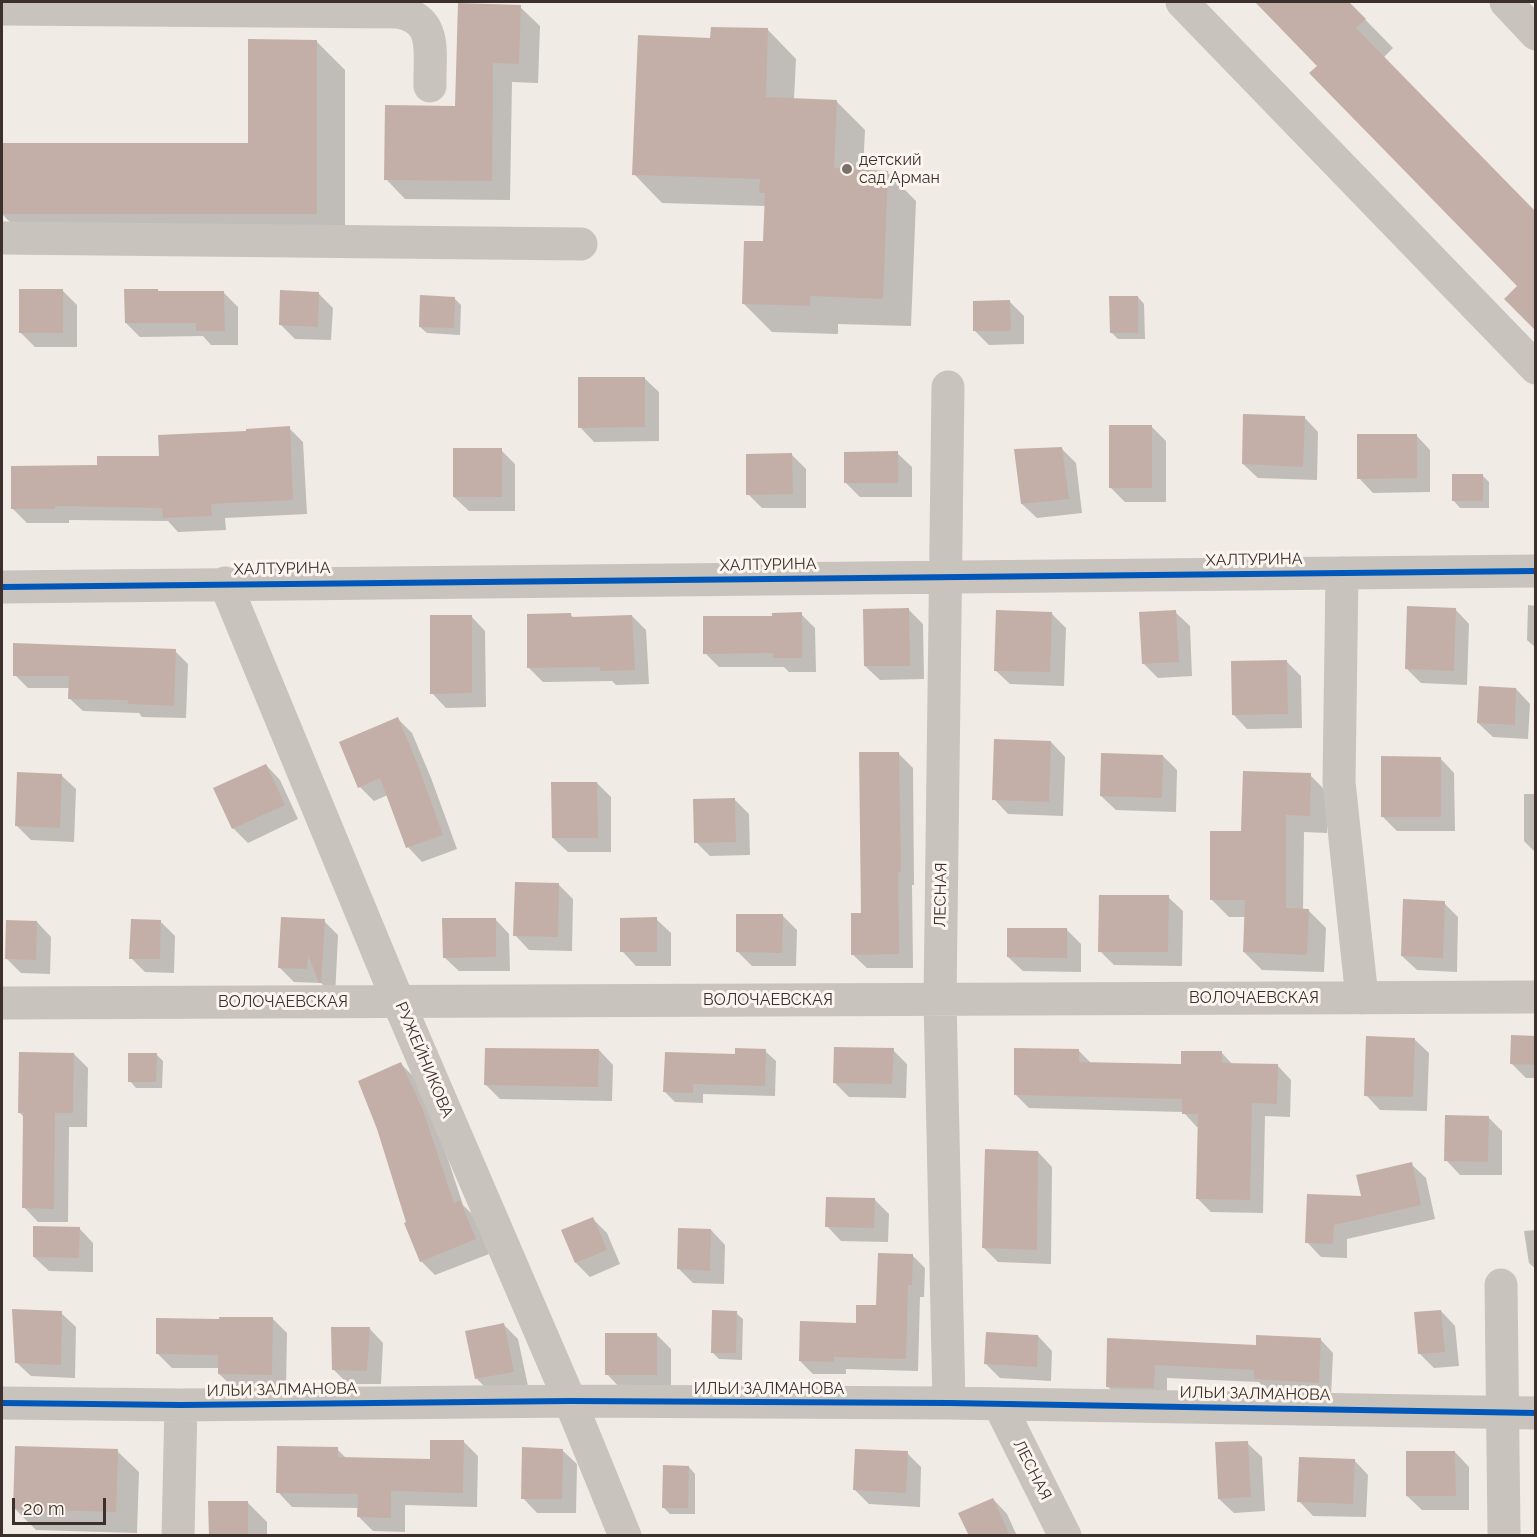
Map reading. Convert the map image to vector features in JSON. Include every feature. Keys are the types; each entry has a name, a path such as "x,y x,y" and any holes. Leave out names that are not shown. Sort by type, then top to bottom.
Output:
{"street":[{"path":"1182,2 1536,368"},
{"path":"1506,2 1536,34"},
{"path":"2,9 137,6 410,14 426,27 429,40 430,86"},
{"path":"2,238 581,244"},
{"name":"ЛЕСНАЯ","path":"948,387 940,999 950,1403"},
{"name":"ХАЛТУРИНА","path":"2,587 1536,571"},
{"path":"1342,573 1339,782 1362,998"},
{"name":"РУЖЕЙНИКОВА","path":"225,583 398,1001 570,1401 625,1536"},
{"name":"ВОЛОЧАЕВСКАЯ","path":"2,1003 1536,997"},
{"path":"1501,1285 1502,1534"},
{"name":"ИЛЬИ ЗАЛМАНОВА","path":"2,1403 181,1405 570,1401 950,1403 1536,1413"},
{"name":"ЛЕСНАЯ","path":"999,1404 1065,1536"},
{"path":"178,1536 181,1405"}],"building":[{"path":"1255,2 1349,2 1366,19 1356,28 1536,212 1536,331 1504,299 1517,286 1309,73 1317,66"},
{"path":"458,3 521,5 519,64 493,63 492,181 384,180 385,105 455,106"},
{"path":"711,27 768,28 766,97 837,100 834,168 888,171 883,299 810,296 810,306 742,304 744,241 763,241 765,193 759,193 760,179 632,175 638,35 710,38"},
{"path":"248,39 317,40 317,214 2,214 2,143 248,143"},
{"path":"19,289 63,289 63,333 19,333"},
{"path":"124,289 224,291 225,331 196,331 196,323 125,323"},
{"path":"280,290 319,292 318,327 279,325"},
{"path":"420,295 455,297 454,328 419,327"},
{"path":"1109,296 1138,296 1138,333 1110,333"},
{"path":"1010,300 1011,331 973,331 973,301"},
{"path":"578,377 645,377 645,427 578,428"},
{"path":"1243,414 1305,416 1303,467 1242,464"},
{"path":"1109,425 1152,425 1152,488 1109,488"},
{"path":"290,426 293,500 211,504 212,516 163,518 162,508 55,506 55,509 11,509 11,466 97,465 97,456 159,456 158,435 246,431 246,429"},
{"path":"1357,434 1417,434 1417,478 1357,479"},
{"path":"1062,447 1069,499 1021,504 1014,449"},
{"path":"453,448 502,448 502,497 453,497"},
{"path":"898,451 898,483 844,483 844,452"},
{"path":"792,453 793,494 746,495 746,454"},
{"path":"1452,474 1483,474 1483,501 1452,501"},
{"path":"1407,606 1456,608 1454,671 1405,669"},
{"path":"909,608 910,666 864,666 863,609"},
{"path":"996,610 1052,612 1050,672 994,671"},
{"path":"1176,610 1179,662 1142,664 1139,612"},
{"path":"802,612 802,658 773,658 773,653 703,654 703,616 772,616 772,613"},
{"path":"571,613 571,617 632,615 635,670 600,671 600,667 527,668 527,614"},
{"path":"430,615 472,615 472,693 430,694"},
{"path":"13,643 176,649 174,706 128,704 128,700 68,699 69,676 13,676"},
{"path":"1287,660 1288,714 1232,715 1231,661"},
{"path":"1479,686 1516,688 1515,725 1477,723"},
{"path":"398,717 443,835 406,848 380,778 358,788 339,742"},
{"path":"994,739 1051,741 1049,802 992,800"},
{"path":"859,752 899,752 901,871 898,872 899,954 851,955 851,913 861,913"},
{"path":"1101,753 1163,755 1162,798 1100,796"},
{"path":"1381,756 1441,757 1441,817 1381,817"},
{"path":"266,764 285,805 232,829 213,788"},
{"path":"1243,771 1311,773 1310,816 1286,815 1286,908 1309,909 1307,955 1243,952 1245,900 1210,900 1210,831 1241,831"},
{"path":"17,772 62,774 60,828 15,826"},
{"path":"551,782 597,782 598,838 552,838"},
{"path":"735,798 736,842 694,843 693,799"},
{"path":"515,882 559,883 558,937 513,936"},
{"path":"1099,895 1169,895 1168,952 1098,952"},
{"path":"1403,899 1445,901 1443,958 1401,956"},
{"path":"736,914 783,914 782,953 736,952"},
{"path":"281,917 325,919 321,983 319,983 308,955 307,969 278,968"},
{"path":"657,917 657,952 620,952 620,918"},
{"path":"442,918 496,918 496,957 443,958"},
{"path":"131,919 161,920 160,959 129,959"},
{"path":"6,920 37,921 36,960 5,959"},
{"path":"1007,928 1067,928 1067,958 1007,957"},
{"path":"1511,1035 1536,1036 1536,1065 1510,1064"},
{"path":"1366,1036 1415,1038 1413,1097 1364,1096"},
{"path":"834,1047 894,1048 892,1084 833,1083"},
{"path":"485,1048 599,1049 598,1087 484,1085"},
{"path":"735,1048 766,1049 765,1086 693,1084 693,1093 663,1092 665,1052 735,1054"},
{"path":"1014,1048 1079,1049 1079,1062 1181,1064 1181,1051 1222,1051 1222,1063 1278,1064 1277,1104 1252,1103 1250,1200 1196,1199 1198,1114 1182,1114 1182,1099 1014,1095"},
{"path":"19,1052 74,1053 73,1113 55,1113 54,1209 22,1208 23,1113 18,1113"},
{"path":"128,1053 157,1053 156,1082 128,1082"},
{"path":"401,1062 423,1110 454,1203 460,1200 476,1239 420,1262 404,1223 406,1222 377,1129 358,1081"},
{"path":"1445,1115 1489,1116 1488,1162 1444,1161"},
{"path":"985,1149 1038,1151 1037,1250 982,1248"},
{"path":"1412,1162 1421,1205 1334,1225 1333,1244 1305,1243 1307,1194 1361,1196 1356,1175"},
{"path":"826,1197 875,1198 874,1228 825,1227"},
{"path":"593,1217 607,1250 575,1263 561,1230"},
{"path":"33,1226 80,1227 79,1258 33,1257"},
{"path":"678,1228 711,1229 710,1271 677,1269"},
{"path":"878,1253 913,1254 912,1285 908,1285 906,1359 834,1357 834,1362 799,1361 800,1321 856,1323 856,1305 876,1305"},
{"path":"12,1309 62,1311 61,1365 15,1363"},
{"path":"712,1310 737,1311 736,1353 711,1353"},
{"path":"1441,1310 1445,1352 1418,1354 1414,1312"},
{"path":"219,1317 273,1317 272,1375 218,1374 218,1355 156,1354 156,1318 219,1319"},
{"path":"504,1323 514,1372 475,1379 465,1331"},
{"path":"331,1327 370,1327 367,1371 332,1370"},
{"path":"986,1332 1038,1335 1037,1367 984,1364"},
{"path":"605,1333 657,1333 657,1375 605,1375"},
{"path":"1256,1335 1321,1338 1319,1383 1254,1379 1254,1370 1155,1365 1154,1388 1106,1387 1107,1338 1256,1345"},
{"path":"430,1440 464,1440 463,1493 391,1491 391,1518 357,1517 358,1494 276,1493 277,1446 338,1447 338,1457 430,1459"},
{"path":"1248,1441 1251,1497 1218,1499 1215,1442"},
{"path":"15,1446 118,1449 116,1512 13,1509"},
{"path":"522,1447 563,1449 562,1499 521,1499"},
{"path":"855,1449 908,1451 906,1493 853,1490"},
{"path":"1406,1451 1455,1451 1456,1496 1406,1496"},
{"path":"1299,1457 1355,1459 1353,1504 1297,1502"},
{"path":"663,1465 689,1466 688,1508 662,1508"},
{"path":"993,1498 1010,1536 969,1536 958,1513"},
{"path":"208,1501 248,1501 248,1536 209,1536"}],"cycle path":[{"path":"2,587 1536,571"},
{"path":"2,1403 181,1405 570,1401 949,1403 1536,1413"}],"place":[{"name":"детский сад Арман","path":"847,169"}]}
